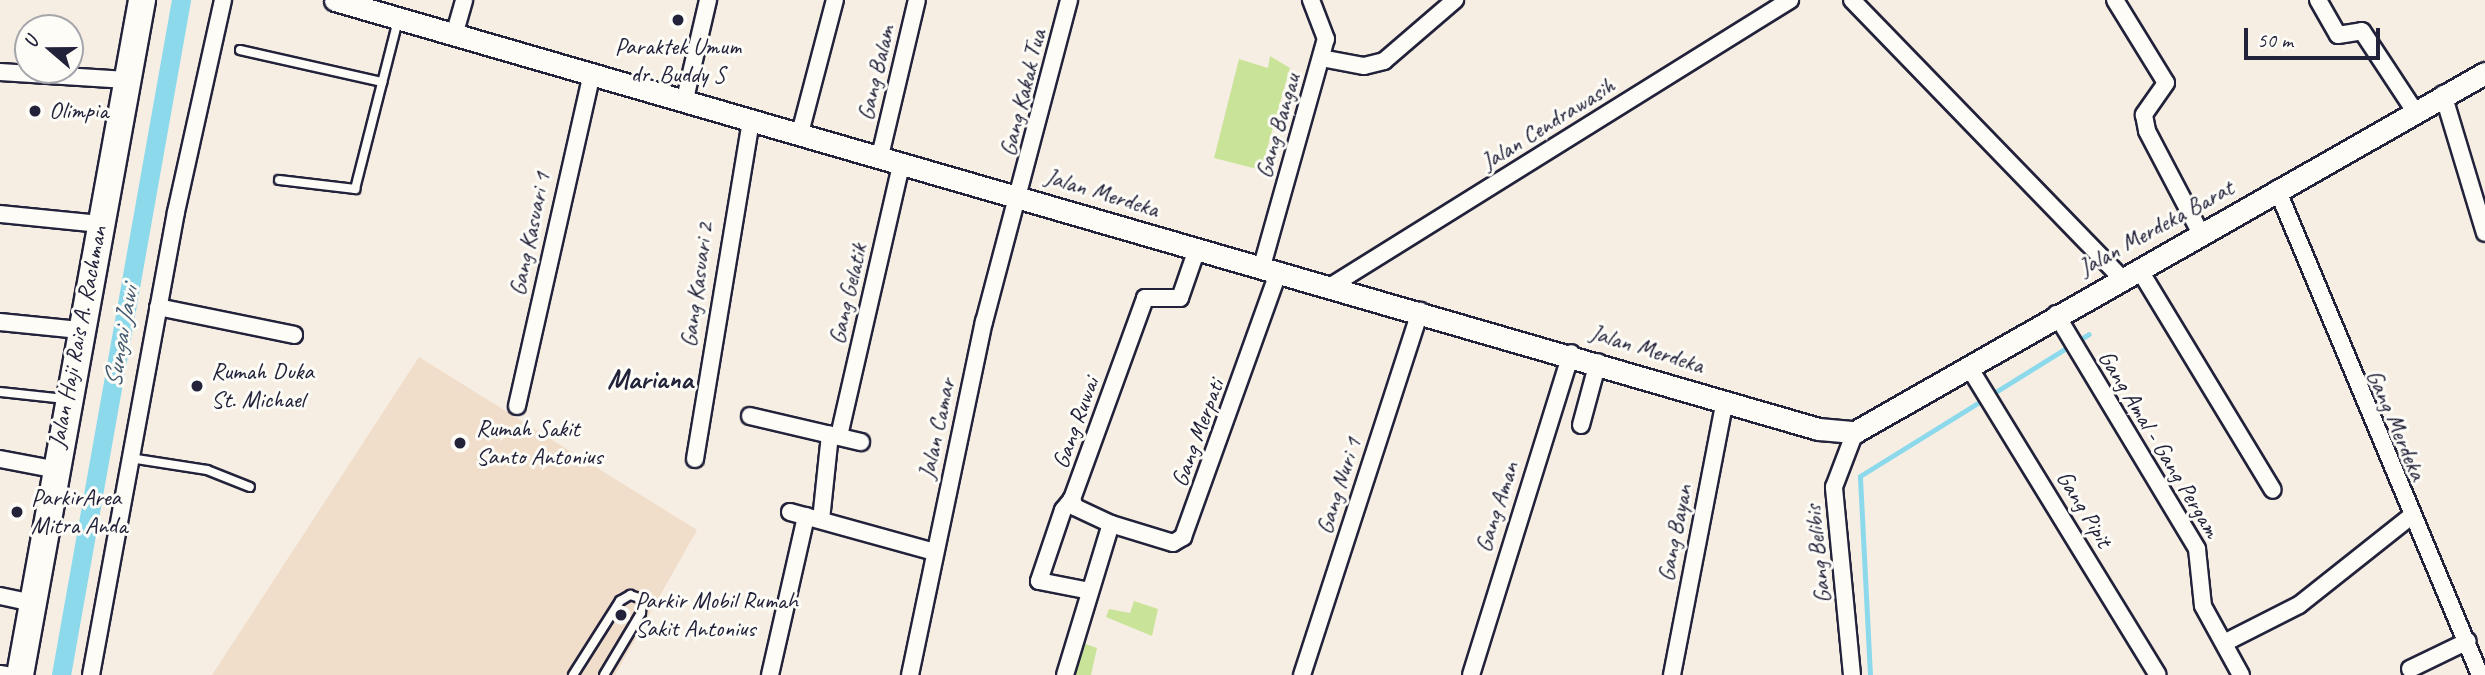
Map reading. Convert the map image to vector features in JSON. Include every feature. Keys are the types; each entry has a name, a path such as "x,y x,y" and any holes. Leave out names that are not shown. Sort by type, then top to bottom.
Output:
{"main road":[{"name":"Jalan Haji Rais A. Rachman","path":"20,675 53,469 142,0"}],"street":[{"path":"91,675 158,307 223,0"},
{"name":"Jalan Merdeka","path":"335,0 455,32 1020,196 1195,256 1270,268 1571,353 1818,429 1855,432"},
{"path":"455,32 464,0"},
{"path":"685,99 708,0"},
{"path":"800,133 835,0"},
{"name":"Gang Balam","path":"880,156 917,0"},
{"name":"Gang Kakak Tua","path":"1020,196 1069,0"},
{"name":"Gang Bangau","path":"1270,268 1326,31 1311,0"},
{"name":"Jalan Cendrawasih","path":"1331,286 1790,0"},
{"path":"1852,0 2130,274 2273,490"},
{"path":"2115,0 2166,83 2144,115 2147,131 2201,234"},
{"path":"2318,0 2338,35 2362,31 2414,110"},
{"path":"1321,58 1364,66 1384,61 1452,1"},
{"path":"0,72 127,80"},
{"name":"Gang Kasuari 1","path":"517,406 592,72"},
{"name":"Jalan Merdeka Barat","path":"1855,432 1974,373 2056,314 2201,234 2414,110 2485,73"},
{"path":"2443,94 2485,233"},
{"name":"Gang Kasuari 2","path":"695,459 751,119"},
{"name":"Gang Gelatik","path":"770,675 806,516 835,435 902,162"},
{"name":"Gang Merdeka","path":"2277,189 2410,517 2468,641 2480,675"},
{"name":"Jalan Camar","path":"910,675 984,322 1020,196"},
{"path":"0,214 100,224"},
{"name":"Gang Ruwai","path":"1111,524 1075,507 1072,499 1145,298 1183,296 1195,256"},
{"name":"Gang Merpati","path":"1111,524 1173,542 1183,537 1270,268"},
{"path":"158,307 294,335"},
{"name":"Gang Nuri 1","path":"1302,675 1420,311"},
{"name":"Gang Amal - Gang Pergam","path":"2056,314 2197,549 2203,607 2241,675"},
{"path":"0,322 80,330"},
{"name":"Gang Aman","path":"1471,675 1571,353"},
{"path":"1581,425 1598,362"},
{"name":"Gang Pipit","path":"1974,373 2158,675"},
{"name":"Gang Bayan","path":"1672,675 1725,400"},
{"path":"750,416 861,442"},
{"name":"Gang Belibis","path":"1852,675 1835,487 1855,432"},
{"path":"0,460 53,469"},
{"path":"1072,499 1063,510 1039,582 1090,591"},
{"path":"806,516 934,552"},
{"path":"2224,643 2299,605 2410,517"},
{"path":"1065,675 1111,524"},
{"path":"0,596 33,603"},
{"path":"2410,669 2468,641"},
{"path":"0,674 6,675"}],"lane":[{"path":"279,180 355,189 399,17"},
{"path":"240,50 382,82"},
{"path":"0,392 66,399"},
{"path":"130,458 207,470 250,487"},
{"path":"573,675 620,601 630,595 642,599 641,613 604,675"}],"shaded area":[{"name":"Rumah Sakit Santo Antonius","path":"419,357 697,530 615,675 212,675"}],"green space":[{"path":"1270,56 1290,68 1261,170 1214,158 1239,59 1268,68"},
{"path":"1134,601 1158,609 1152,636 1106,617 1109,609 1130,613"},
{"path":"1080,642 1097,648 1091,675 1071,675"}],"waterway":[{"name":"Sungai Jawi","path":"61,675 181,0"},
{"path":"1870,675 1860,476 2089,334"}],"place":[{"name":"Paraktek Umum dr. Buddy S","path":"678,20"},
{"name":"Olimpia","path":"35,111"},
{"name":"Rumah Duka St. Michael","path":"197,386"},
{"name":"Rumah Sakit Santo Antonius","path":"460,443"},
{"name":"ParkirArea Mitra Anda","path":"17,512"},
{"name":"Parkir Mobil Rumah Sakit Antonius","path":"621,615"}],"district":[{"name":"Mariana","path":"650,379"}]}
